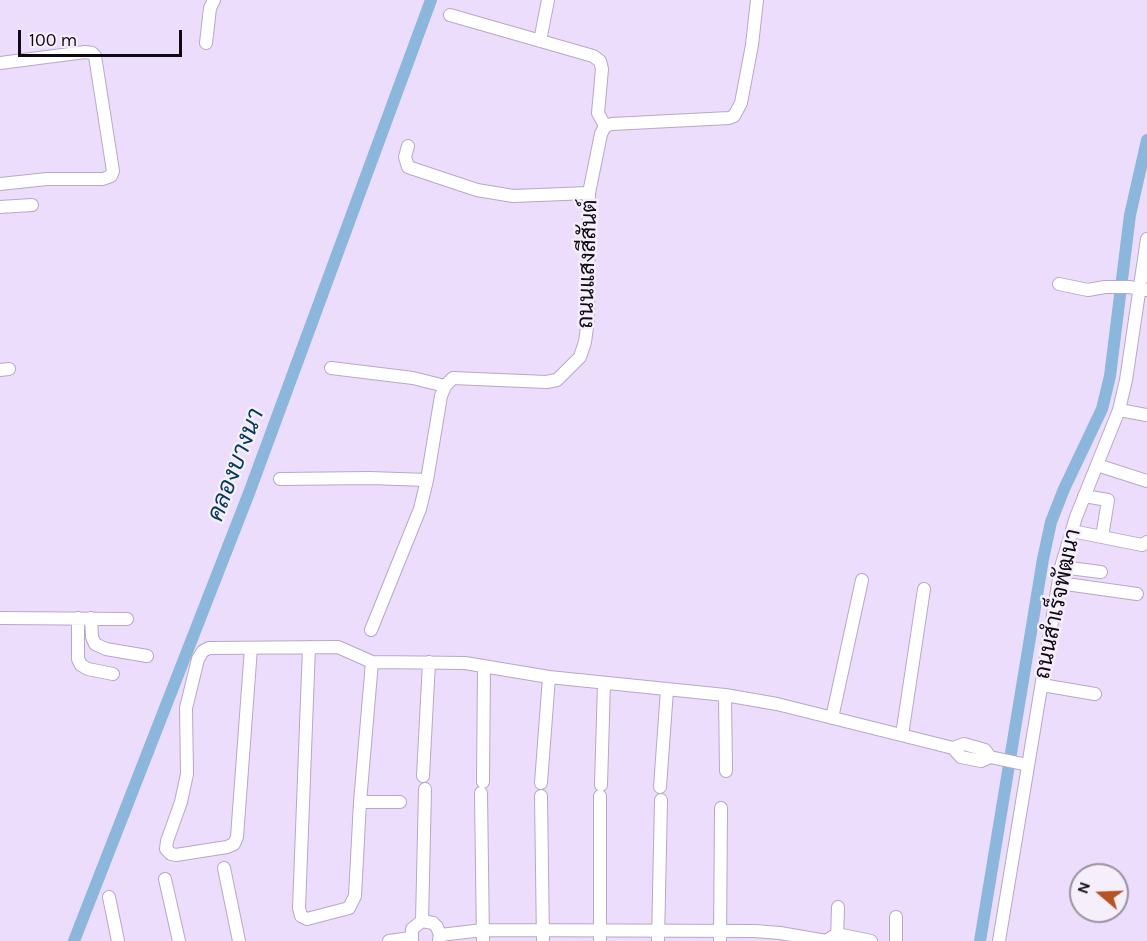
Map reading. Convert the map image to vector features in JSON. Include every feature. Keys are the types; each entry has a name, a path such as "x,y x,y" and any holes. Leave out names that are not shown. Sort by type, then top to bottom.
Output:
{"street":[{"path":"206,43 210,8 214,0"},
{"path":"540,41 548,0"},
{"path":"450,15 593,56 600,61 602,69 598,113 605,126 734,116 741,103 752,45 757,0"},
{"path":"0,63 85,51 92,53 95,56 113,171 111,176 103,179 0,184"},
{"name":"ถนนแสงสีสันต์","path":"445,386 453,378 546,382 556,380 580,357 588,320 589,193 601,134 605,126"},
{"path":"408,146 405,162 408,167 477,190 513,196 589,193"},
{"path":"0,207 32,205"},
{"name":"ถนนสำเร็จพัฒนา","path":"999,941 1061,567 1084,496 1119,410 1126,380 1147,239"},
{"path":"1059,284 1088,290 1105,287 1138,289"},
{"path":"331,368 413,378 445,386 441,396 420,509 371,630"},
{"path":"1119,410 1147,416"},
{"path":"1097,465 1147,481"},
{"path":"280,479 427,480"},
{"path":"1084,496 1108,500 1109,508 1102,537"},
{"path":"1072,531 1142,545 1147,542"},
{"path":"1061,567 1101,572"},
{"path":"832,718 862,580"},
{"path":"1059,583 1137,594"},
{"path":"902,735 924,589"},
{"path":"0,618 127,619"},
{"path":"85,618 95,644 105,649 147,656"},
{"path":"85,618 78,659 81,665 88,669 113,674"},
{"path":"309,647 299,908 301,916 307,919 349,908 353,903 372,662"},
{"path":"251,648 237,837 234,844 227,847 171,854 166,849 167,841 181,802 187,774 186,708 198,659 203,651 209,648 338,647 372,662 465,663 604,683 725,695 777,704 953,748 964,744 985,750 994,758 1028,765"},
{"path":"423,776 429,662"},
{"path":"483,936 484,666"},
{"path":"541,783 549,676"},
{"path":"600,936 600,790 604,683"},
{"path":"1042,685 1095,694"},
{"path":"658,936 660,794 668,690"},
{"path":"725,695 726,771"},
{"path":"422,921 425,789"},
{"path":"541,796 543,936"},
{"path":"360,802 400,802"},
{"path":"720,936 721,808"},
{"path":"224,868 239,941"},
{"path":"165,879 179,941"},
{"path":"109,897 118,941"},
{"path":"837,937 838,907"},
{"path":"896,916 896,941"},
{"path":"389,941 411,939 414,926 422,921 433,923 439,938 720,936 780,937 826,941 837,937 871,941"}],"waterway":[{"name":"คลองบางนา","path":"74,941 249,493 431,0"},
{"path":"980,941 1043,559 1051,522 1102,409 1110,376 1130,215 1147,140"}]}
